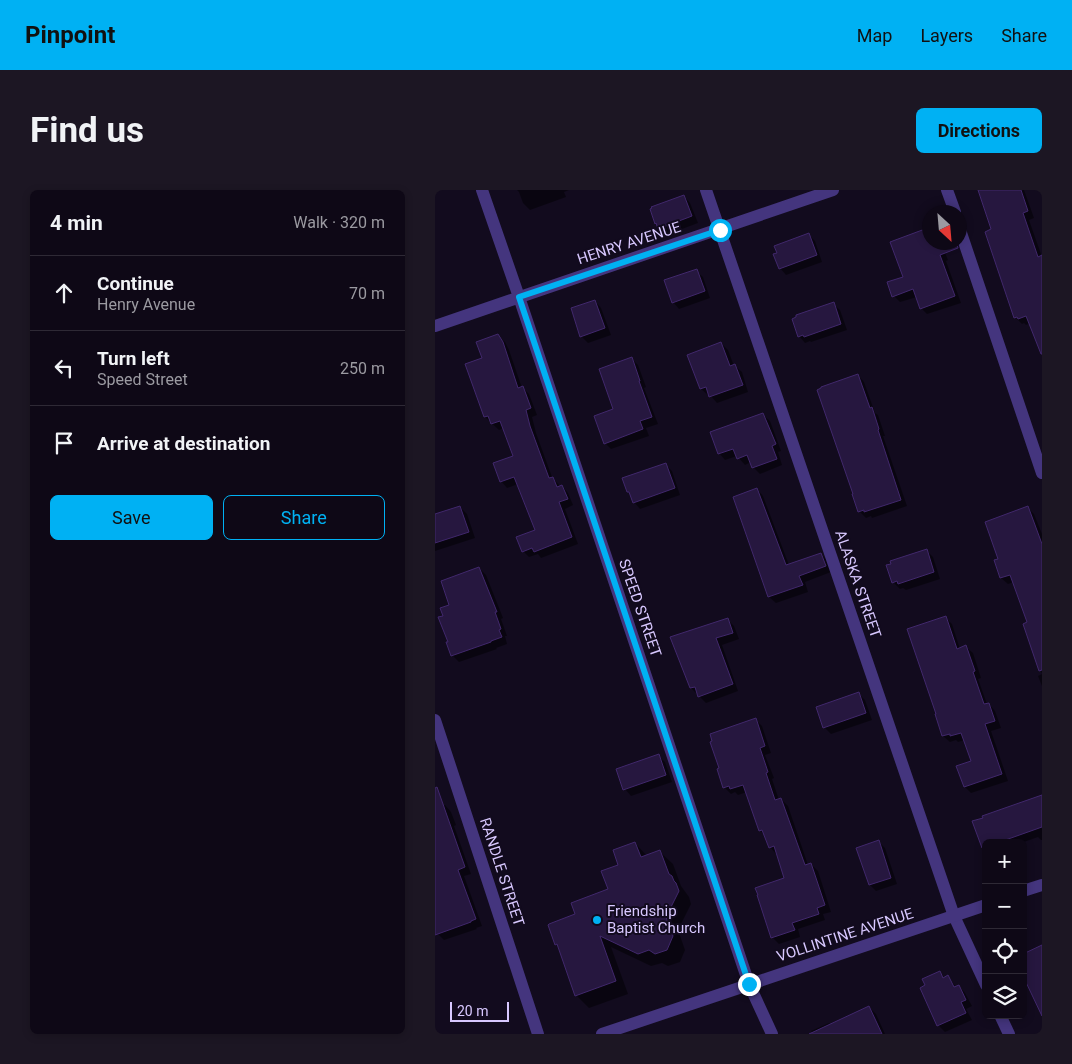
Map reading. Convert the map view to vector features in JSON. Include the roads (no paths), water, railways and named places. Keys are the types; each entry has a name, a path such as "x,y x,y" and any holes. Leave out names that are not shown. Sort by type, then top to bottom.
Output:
{"street":[{"name":"SPEED STREET","path":"482,190 749,984 772,1034"},
{"name":"ALASKA STREET","path":"706,190 954,916 982,976"},
{"name":"HENRY AVENUE","path":"435,326 833,190"},
{"path":"947,190 952,205"},
{"path":"967,250 1042,473"},
{"name":"RANDLE STREET","path":"435,720 538,1034"},
{"path":"1027,891 1042,885"},
{"name":"VOLLINTINE AVENUE","path":"601,1034 982,906"},
{"path":"1002,1019 1009,1034"}],"place":[{"name":"Friendship Baptist Church","path":"597,920"}]}
